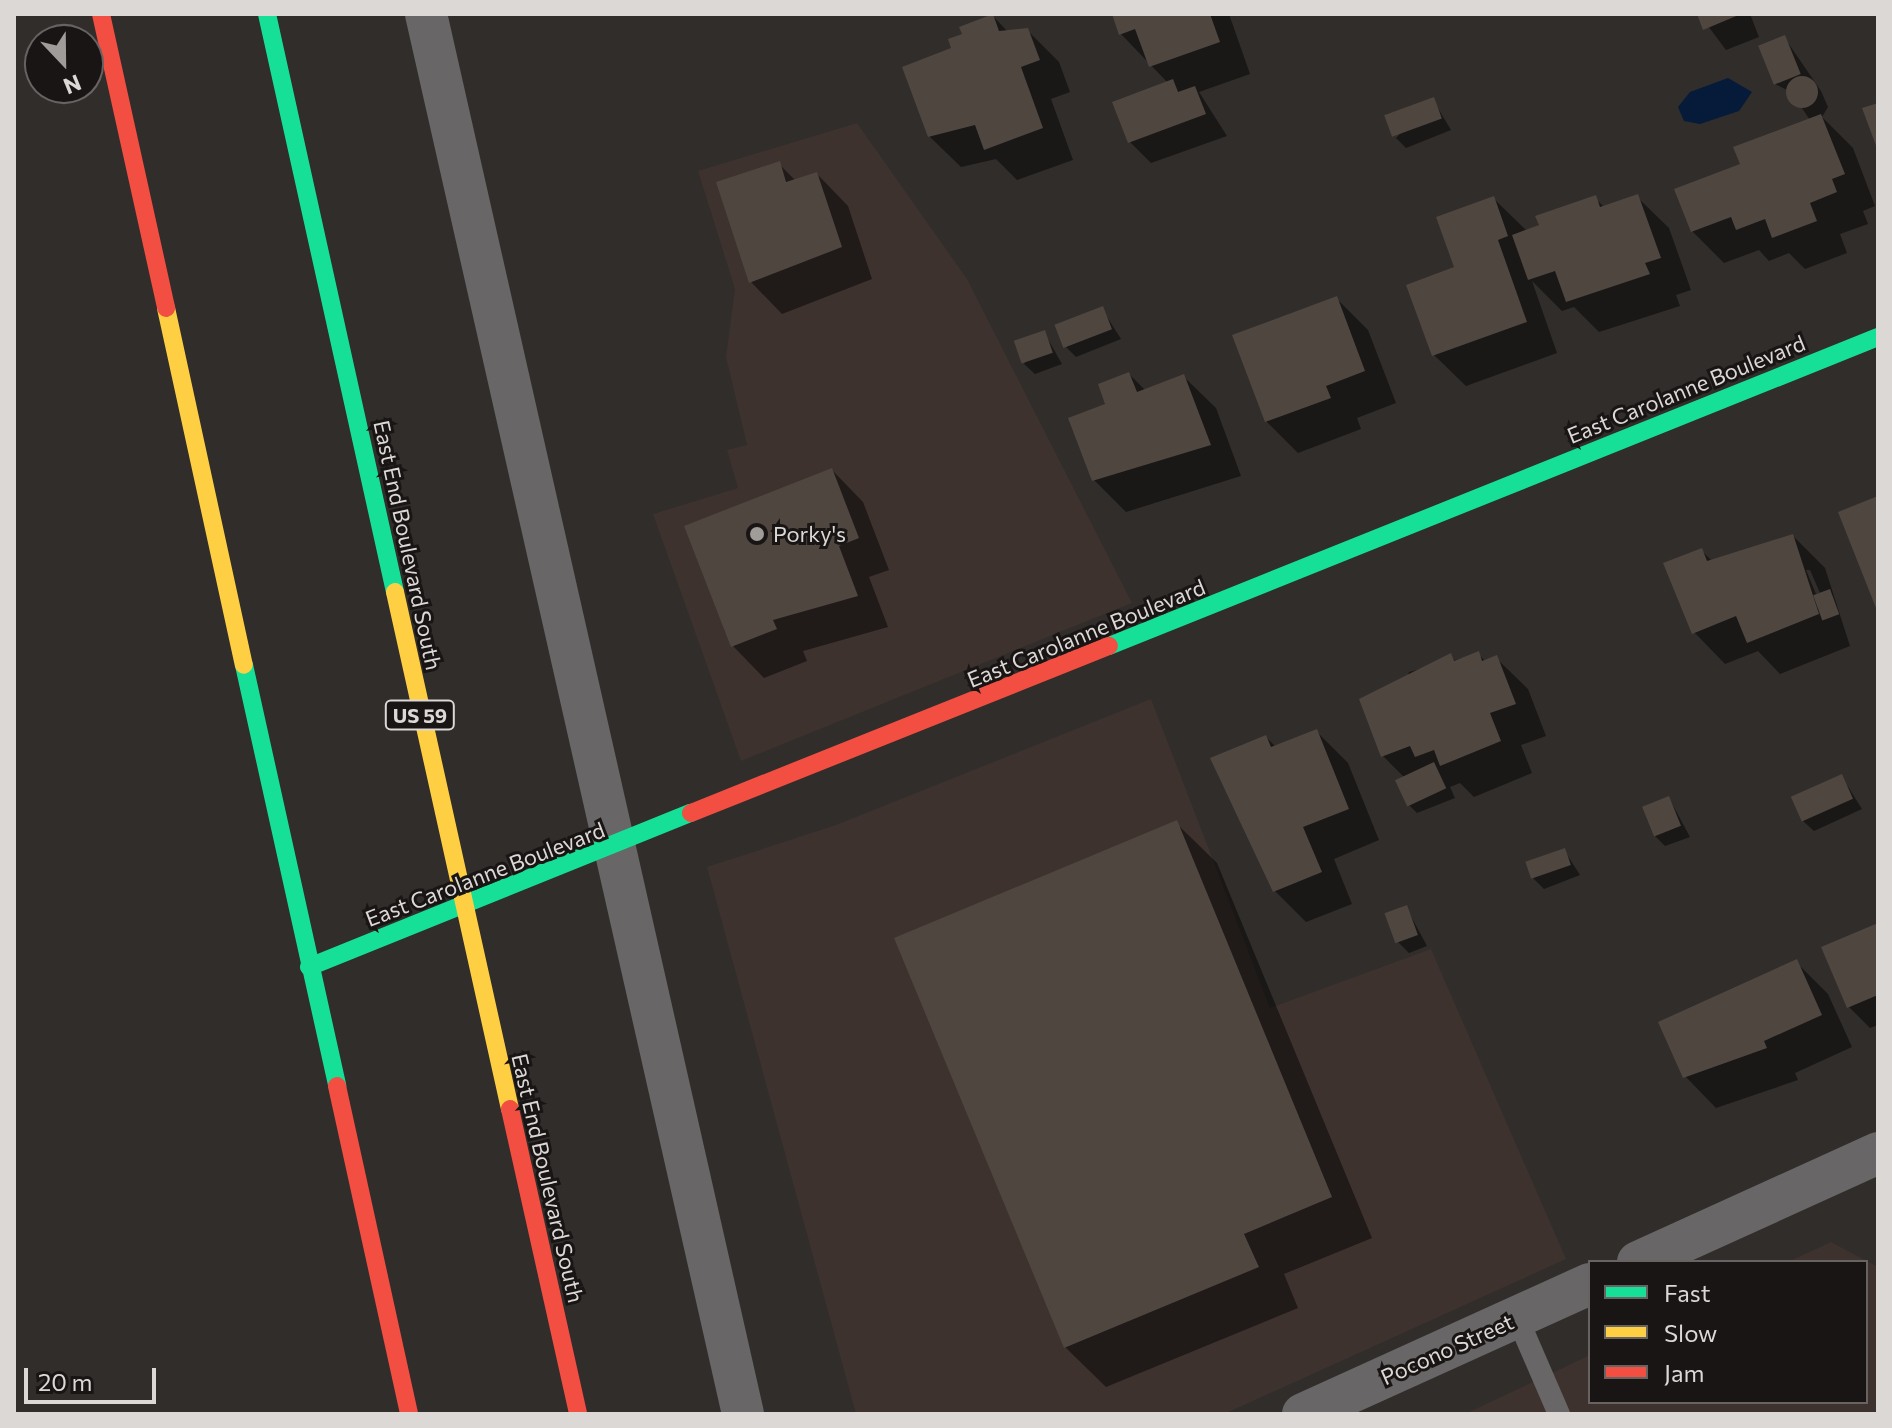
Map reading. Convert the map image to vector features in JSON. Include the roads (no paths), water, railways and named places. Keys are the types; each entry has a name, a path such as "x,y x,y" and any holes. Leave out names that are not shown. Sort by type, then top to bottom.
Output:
{"main road":[{"path":"101,14 409,1414"},
{"name":"East End Boulevard South","path":"267,14 463,909 578,1414"},
{"name":"East Carolanne Boulevard","path":"309,967 610,851 1878,337"}],"street":[{"path":"426,14 610,851 743,1414"},
{"path":"1642,1260 1878,1153"},
{"name":"Pocono Street","path":"1303,1414 1588,1285"}],"lane":[{"path":"1517,1317 1559,1414"}],"water":[{"path":"1728,78 1752,92 1739,111 1700,124 1684,121 1678,107 1690,92"}],"place":[{"name":"Porky's","path":"757,534"}]}
